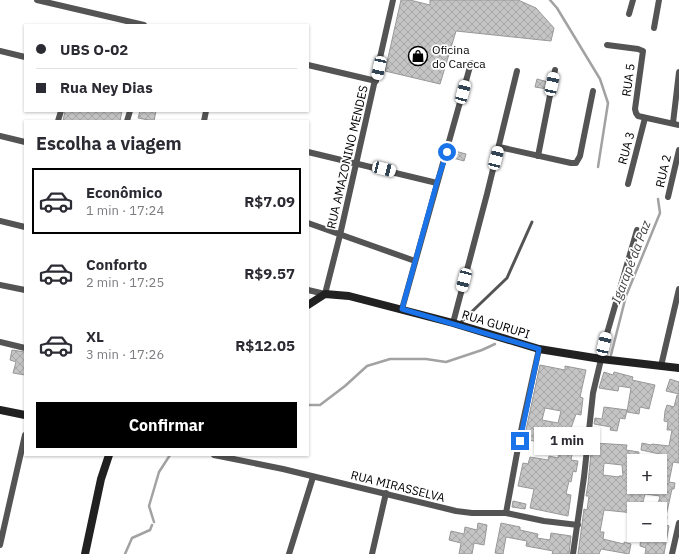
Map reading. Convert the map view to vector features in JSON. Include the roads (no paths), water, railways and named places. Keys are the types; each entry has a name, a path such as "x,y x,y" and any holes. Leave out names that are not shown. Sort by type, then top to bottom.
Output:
{"street":[{"path":"37,0 140,24"},
{"name":"RUA AMAZONINO MENDES","path":"325,294 376,81 393,0"},
{"path":"630,14 633,0"},
{"path":"654,28 659,0"},
{"name":"RUA 5","path":"607,45 643,51 635,109 638,116 645,118"},
{"path":"0,51 24,57"},
{"path":"402,309 471,63"},
{"path":"309,65 376,81"},
{"path":"538,156 555,70"},
{"path":"456,324 517,71"},
{"path":"645,118 676,124 679,72"},
{"path":"499,146 571,163 576,162 580,156 593,91"},
{"name":"RUA 3","path":"628,184 645,118"},
{"path":"0,136 24,142"},
{"name":"RUA 2","path":"668,197 679,150"},
{"path":"309,152 437,182"},
{"path":"0,221 24,227"},
{"path":"309,223 415,261"},
{"path":"573,554 578,525 593,393 608,330 637,230"},
{"path":"0,284 24,290"},
{"path":"661,366 679,289"},
{"name":"RUA GURUPI","path":"309,290 325,294 349,296 402,309 539,349 601,359 679,368"},
{"path":"309,305 325,294"},
{"path":"0,342 24,348"},
{"path":"506,513 522,426 539,349"},
{"path":"0,410 24,415"},
{"path":"0,546 24,439"},
{"path":"85,554 109,456"},
{"name":"RUA MIRASSELVA","path":"219,456 283,469 456,511 472,513 506,513 544,521 578,525"},
{"path":"289,554 313,477"},
{"path":"372,554 386,493"},
{"path":"672,554 679,523"}],"lane":[{"path":"456,324 498,288 507,278 532,222"}],"waterway":[{"name":"Igarapé da Paz","path":"550,0 557,8 600,79 608,103 598,167"},
{"name":"Igarapé da Paz","path":"611,355 626,296 660,213 658,199"},
{"name":"Igarapé da Paz","path":"309,405 320,405 345,386 367,366 390,359 426,359 446,362 495,344"},
{"name":"Igarapé da Paz","path":"154,522 149,506 159,472 169,456"},
{"name":"Igarapé da Paz","path":"125,554 132,538 150,530 152,525"}],"place":[{"name":"Oficina do Careca","path":"418,56"}]}
